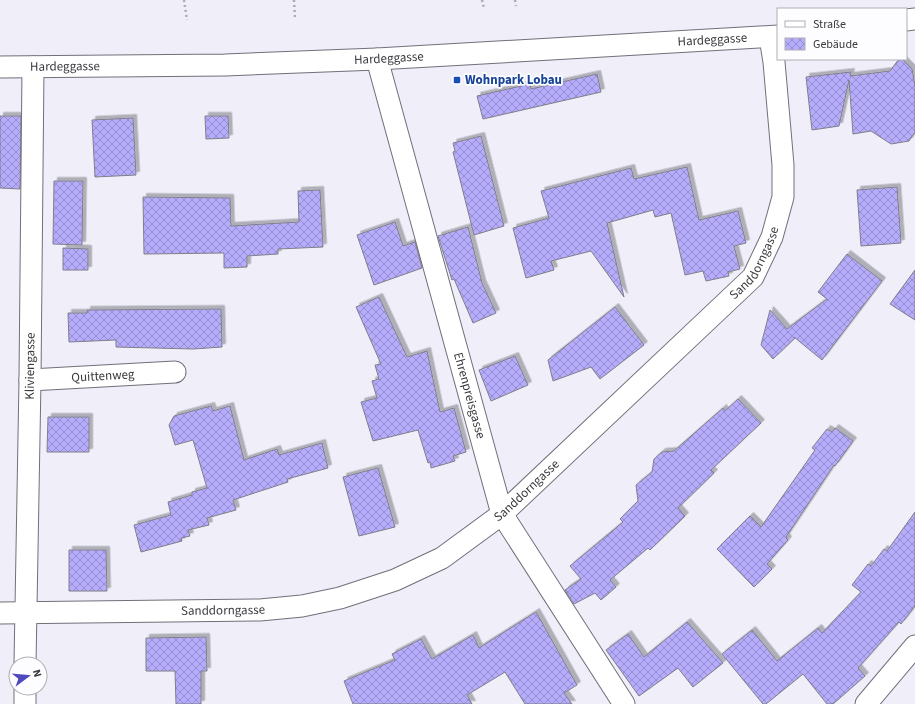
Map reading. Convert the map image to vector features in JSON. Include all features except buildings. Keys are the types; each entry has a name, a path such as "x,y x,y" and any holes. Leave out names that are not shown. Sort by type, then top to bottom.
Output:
{"street":[{"name":"Hardeggasse","path":"0,67 226,65 377,59 774,36"},
{"name":"Sanddorngasse","path":"0,613 260,610 302,606 340,598 395,580 442,558 502,514 753,277 772,238 783,197 782,157 774,62 774,36"},
{"name":"Ehrenpreisgasse","path":"377,59 502,514 624,704"},
{"name":"Kliviengasse","path":"25,656 33,67"},
{"name":"Quittenweg","path":"30,380 175,372"},
{"path":"866,704 915,646"}],"path":[{"path":"184,0 187,20"},
{"path":"294,0 295,18"},
{"path":"482,0 484,9"},
{"path":"515,0 516,6"}],"place":[{"name":"Wohnpark Lobau","path":"457,80"}]}
